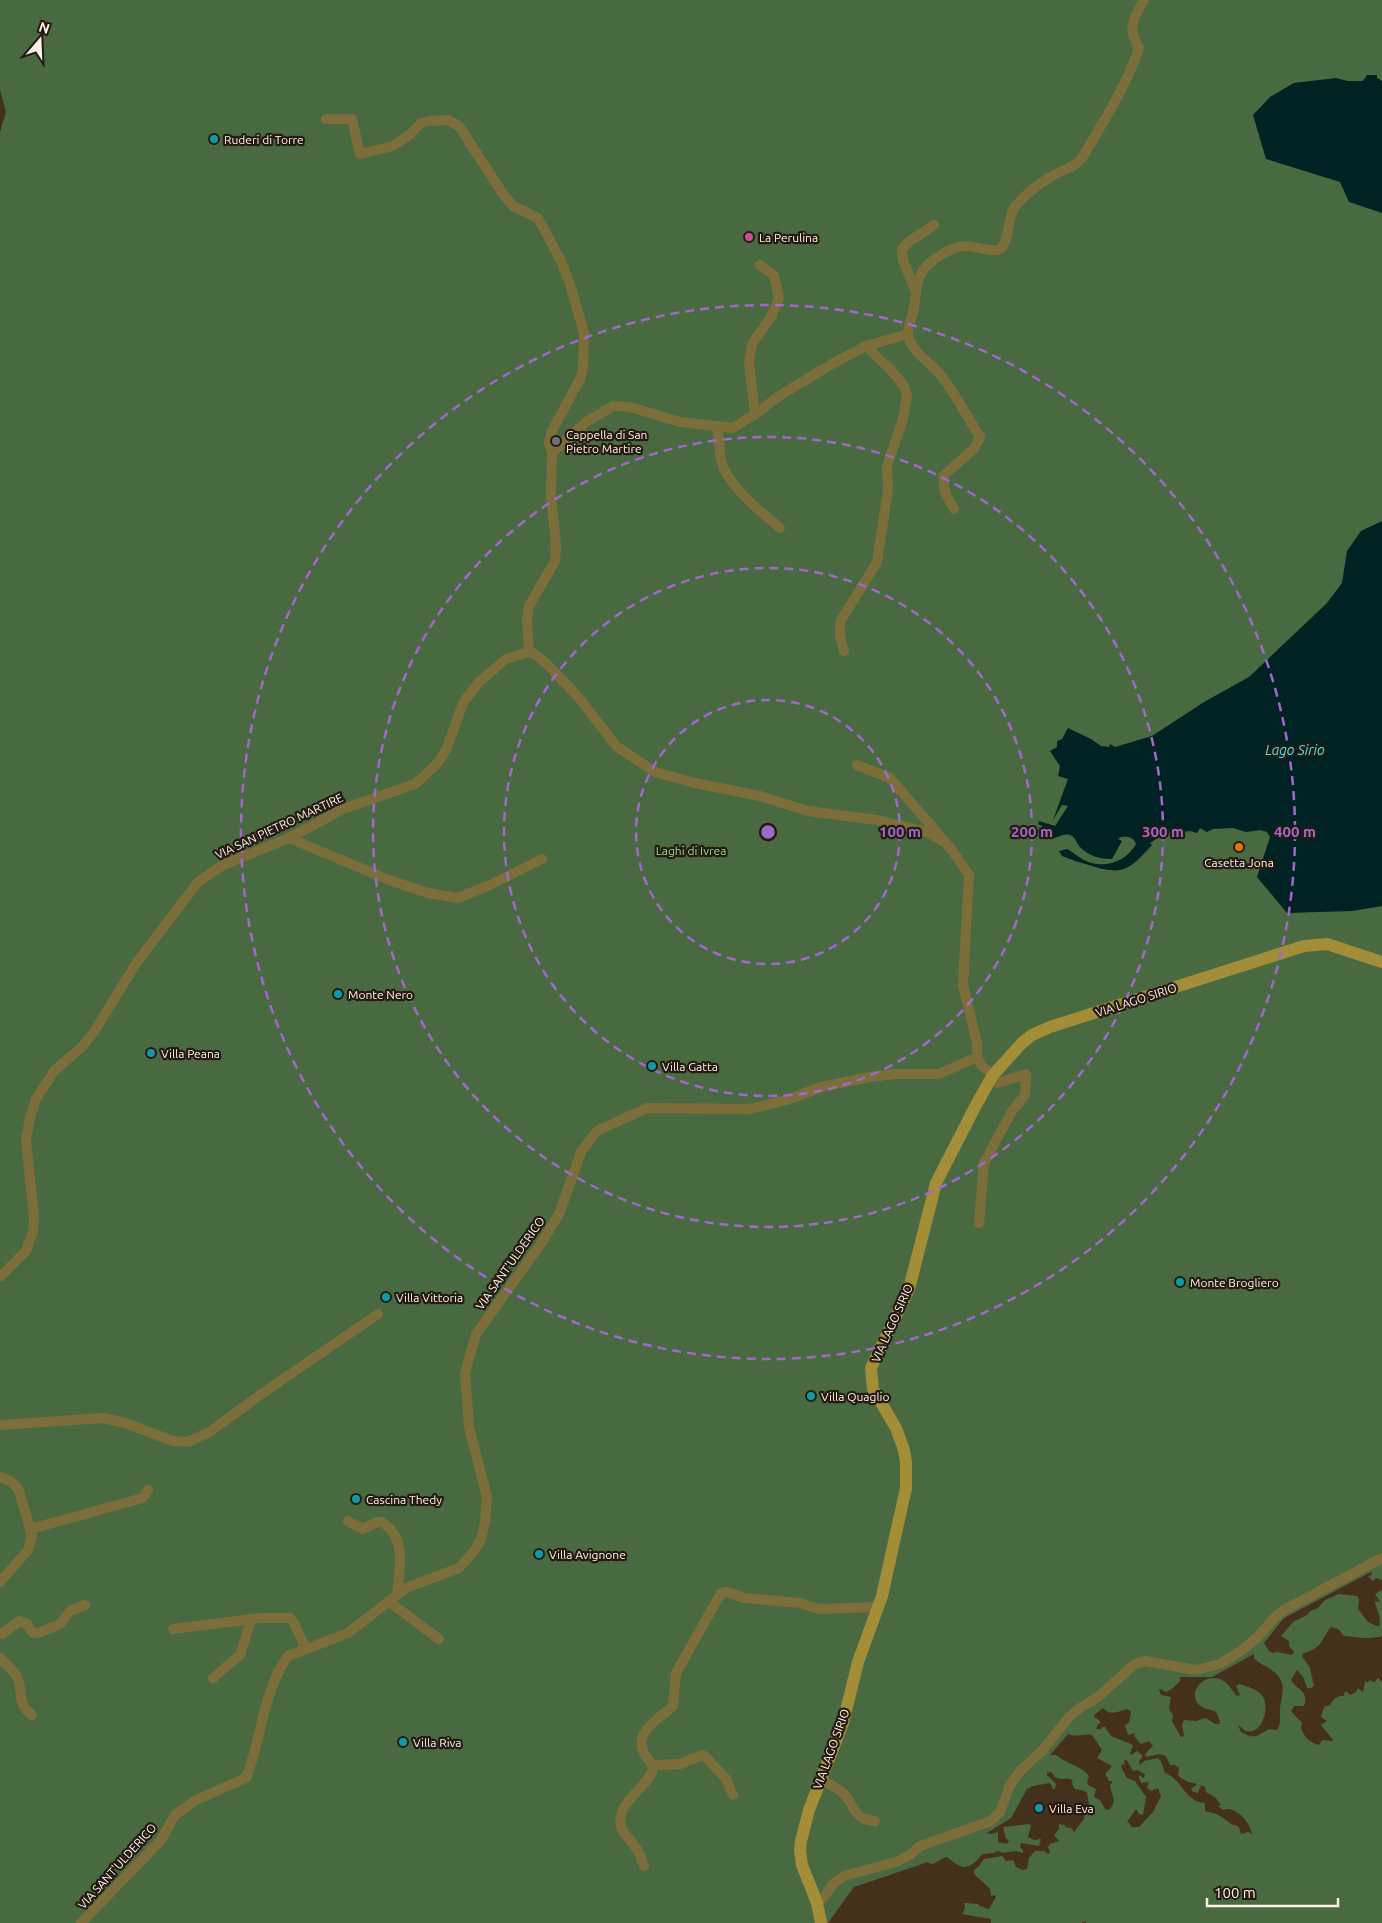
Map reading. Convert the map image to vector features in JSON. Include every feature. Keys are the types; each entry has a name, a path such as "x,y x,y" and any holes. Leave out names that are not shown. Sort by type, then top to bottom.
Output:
{"main road":[{"name":"VIA LAGO SIRIO","path":"821,1923 817,1903 804,1872 800,1851 806,1819 820,1778 843,1723 858,1662 881,1601 906,1488 906,1462 896,1428 873,1389 871,1368 909,1289 936,1183 993,1075 1032,1034 1304,946 1326,944 1382,962"}],"street":[{"path":"954,509 946,493 943,476 974,449 980,437 950,388 939,373 922,357 908,334 916,283 924,270 937,257 955,248 966,246 999,250 1004,245 1012,212 1016,205 1053,176 1078,164 1118,100 1135,61 1139,48 1131,27 1135,15 1144,0"},
{"path":"326,119 352,119 360,154 394,146 411,134 421,123 448,120 459,126 499,188 514,206 538,218 561,261 570,284 584,333 583,368 581,377 551,435 551,496 556,544 555,561 529,606 527,619 529,652 546,663 580,699 616,746 655,772 695,783 760,796 808,811 877,820 927,832 946,843"},
{"path":"915,290 903,260 902,249 910,241 934,225"},
{"path":"754,415 749,362 752,344 771,317 779,298 774,275 760,265"},
{"path":"552,453 586,422 612,406 630,407 680,422 733,428 813,375 866,346 908,334"},
{"path":"844,651 840,636 840,622 877,562 888,490 887,466 903,419 907,396 904,386 890,369 866,346"},
{"path":"717,427 724,469 748,498 780,528"},
{"name":"VIA SAN PIETRO MARTIRE","path":"0,1277 26,1251 33,1232 34,1217 26,1141 30,1117 44,1084 54,1071 82,1047 94,1032 138,962 198,882 231,861 288,838 343,809 415,784 438,763 447,748 463,703 479,682 506,659 529,652"},
{"path":"858,765 890,778 946,843 970,878 963,985 977,1043 978,1057 982,1066 993,1075 998,1083 1026,1074 1025,1095 1012,1111 984,1162 979,1223"},
{"path":"288,838 389,880 428,893 458,898 490,885 542,859"},
{"name":"VIA SANT'ULDERICO","path":"81,1923 160,1840 175,1815 196,1800 246,1778 251,1766 267,1700 288,1656 348,1633 406,1588 459,1568 475,1550 484,1523 487,1497 469,1427 465,1373 476,1334 542,1242 559,1214 581,1152 597,1131 647,1108 750,1109 787,1100 821,1088 870,1077 894,1074 939,1074 978,1057"},
{"path":"0,1425 103,1418 124,1423 173,1440 188,1442 212,1431 260,1395 378,1314"},
{"path":"0,1477 10,1481 18,1488 32,1539 28,1550 0,1582"},
{"path":"30,1529 143,1498 148,1490"},
{"path":"348,1521 363,1529 377,1522 382,1522 394,1534 399,1544 401,1556 397,1595"},
{"path":"817,1903 834,1883 844,1876 896,1862 928,1843 991,1821 1000,1812 1010,1785 1020,1771 1042,1751 1069,1717 1098,1697 1135,1664 1145,1662 1196,1670 1220,1664 1253,1641 1284,1610 1382,1558"},
{"path":"675,1718 673,1706 676,1673 704,1629 721,1593 724,1592 744,1598 800,1603 819,1610 881,1601"},
{"path":"388,1602 439,1639"},
{"path":"0,1633 2,1634 19,1621 27,1624 32,1632 41,1632 60,1624 70,1611 85,1605"},
{"path":"172,1629 286,1618 292,1619 306,1649"},
{"path":"213,1678 240,1655 251,1620"},
{"path":"0,1658 18,1678 20,1697 32,1715"},
{"path":"656,1769 642,1749 642,1740 650,1725 673,1706"},
{"path":"644,1866 637,1849 623,1830 620,1821 622,1812 630,1799 649,1780 653,1769 680,1764 702,1755 726,1779 733,1795"},
{"path":"820,1778 841,1791 855,1812 861,1817 875,1821"}],"green space":[{"name":"Laghi di Ivrea","path":"0,0 1382,0 1382,1580 1376,1578 1373,1581 1368,1576 1372,1575 1371,1572 1284,1618 1264,1643 1269,1651 1273,1653 1292,1655 1294,1652 1289,1646 1289,1641 1281,1636 1293,1622 1318,1608 1325,1600 1339,1594 1357,1596 1359,1599 1358,1609 1368,1622 1379,1627 1380,1623 1375,1601 1380,1602 1375,1594 1382,1590 1382,1636 1367,1638 1344,1636 1338,1629 1331,1627 1315,1649 1304,1653 1302,1656 1310,1668 1314,1686 1307,1688 1303,1677 1297,1670 1291,1680 1304,1693 1305,1700 1304,1706 1294,1706 1291,1711 1302,1723 1302,1731 1310,1741 1319,1745 1322,1740 1333,1741 1321,1725 1327,1721 1321,1717 1324,1707 1330,1705 1337,1697 1344,1696 1345,1691 1351,1695 1358,1688 1363,1692 1365,1681 1368,1683 1369,1680 1374,1682 1378,1678 1382,1682 1382,1923 1086,1923 1086,1921 1081,1923 991,1923 991,1919 962,1914 965,1908 964,1903 978,1904 989,1909 996,1897 995,1895 991,1896 990,1889 974,1874 974,1870 984,1859 1002,1856 1006,1861 1013,1860 1016,1867 1023,1870 1027,1869 1029,1858 1035,1851 1044,1851 1048,1854 1050,1852 1048,1847 1050,1844 1059,1841 1054,1835 1059,1829 1059,1824 1071,1828 1074,1832 1084,1819 1085,1810 1089,1805 1087,1793 1075,1789 1072,1780 1057,1778 1051,1772 1047,1773 1047,1775 1056,1784 1055,1789 1053,1789 1050,1783 1027,1789 1011,1818 987,1833 998,1832 998,1842 1007,1844 1009,1840 1006,1839 1003,1827 1029,1824 1031,1826 1028,1837 1034,1840 1041,1839 1039,1846 1021,1843 1020,1847 1023,1853 1016,1851 1002,1853 998,1851 983,1854 974,1863 966,1867 960,1866 947,1857 931,1864 928,1862 854,1887 828,1923 0,1923 0,132 6,112 0,90","holes":["1254,1654 1254,1658 1275,1673 1281,1682 1283,1691 1280,1722 1277,1730 1269,1729 1253,1736 1241,1732 1238,1725 1250,1732 1260,1726 1265,1713 1264,1699 1261,1694 1240,1684 1236,1686 1240,1695 1237,1696 1225,1682 1218,1678 1211,1678 1200,1684 1196,1689 1195,1695 1202,1707 1216,1712 1220,1721 1219,1724 1215,1724 1206,1718 1196,1721 1184,1720 1182,1725 1184,1736 1181,1737 1172,1721 1173,1715 1169,1709 1171,1697 1161,1695 1159,1690 1166,1692 1173,1688 1180,1681 1180,1677 1212,1677","1103,1708 1111,1713 1129,1710 1131,1712 1129,1723 1125,1725 1128,1735 1135,1733 1134,1736 1141,1744 1149,1741 1153,1746 1145,1754 1146,1757 1159,1754 1166,1756 1170,1765 1175,1765 1179,1768 1178,1776 1188,1782 1197,1784 1191,1789 1193,1792 1198,1793 1201,1785 1205,1787 1206,1792 1215,1797 1221,1805 1218,1806 1223,1810 1228,1809 1237,1812 1248,1824 1252,1834 1248,1832 1241,1834 1239,1827 1216,1814 1205,1811 1205,1803 1193,1799 1176,1780 1165,1773 1158,1758 1144,1761 1140,1765 1139,1761 1142,1755 1137,1751 1131,1755 1133,1746 1111,1736 1105,1727 1096,1729 1098,1724 1101,1723 1094,1715","1068,1734 1074,1736 1092,1735 1102,1750 1097,1758 1112,1766 1105,1774 1109,1781 1113,1781 1110,1785 1114,1801 1112,1807 1109,1810 1105,1809 1100,1800 1094,1797 1096,1789 1088,1785 1089,1776 1085,1772 1056,1755 1050,1755","1126,1759 1133,1771 1137,1770 1145,1774 1144,1778 1138,1775 1141,1783 1149,1782 1147,1788 1151,1791 1158,1788 1161,1796 1153,1812 1139,1827 1131,1827 1127,1822 1136,1809 1139,1814 1143,1815 1146,1797 1135,1781 1127,1778 1121,1767 1122,1764 1125,1765 1124,1761"]}],"water":[{"path":"1367,75 1377,75 1377,78 1382,81 1382,213 1349,202 1340,182 1266,159 1253,115 1270,97 1294,83 1336,78 1348,81 1363,81"},
{"name":"Lago Sirio","path":"1382,521 1382,906 1352,911 1287,913 1257,877 1270,837 1267,832 1260,830 1246,832 1233,828 1213,829 1207,832 1200,828 1197,833 1190,831 1170,833 1168,828 1166,828 1167,834 1150,843 1152,845 1138,860 1132,865 1119,870 1103,869 1062,856 1059,851 1067,849 1091,863 1106,864 1126,856 1136,844 1130,838 1121,837 1118,839 1122,841 1112,859 1098,858 1082,849 1073,837 1069,835 1049,838 1042,826 1038,824 1039,821 1055,826 1068,806 1062,805 1053,820 1068,779 1058,776 1060,766 1050,751 1057,747 1057,741 1062,739 1068,728 1101,746 1109,747 1110,744 1115,747 1152,736 1204,702 1249,677 1327,603 1342,583 1347,551 1361,531"}],"place":[{"name":"Ruderi di Torre","path":"214,139"},
{"name":"La Perulina","path":"749,237"},
{"name":"Cappella di San Pietro Martire","path":"556,441"},
{"name":"Casetta Jona","path":"1239,847"},
{"name":"Monte Nero","path":"338,994"},
{"name":"Villa Peana","path":"151,1053"},
{"name":"Villa Gatta","path":"652,1066"},
{"name":"Monte Brogliero","path":"1180,1282"},
{"name":"Villa Vittoria","path":"386,1297"},
{"name":"Villa Quaglio","path":"811,1396"},
{"name":"Cascina Thedy","path":"356,1499"},
{"name":"Villa Avignone","path":"539,1554"},
{"name":"Villa Riva","path":"403,1742"},
{"name":"Villa Eva","path":"1039,1808"}]}
